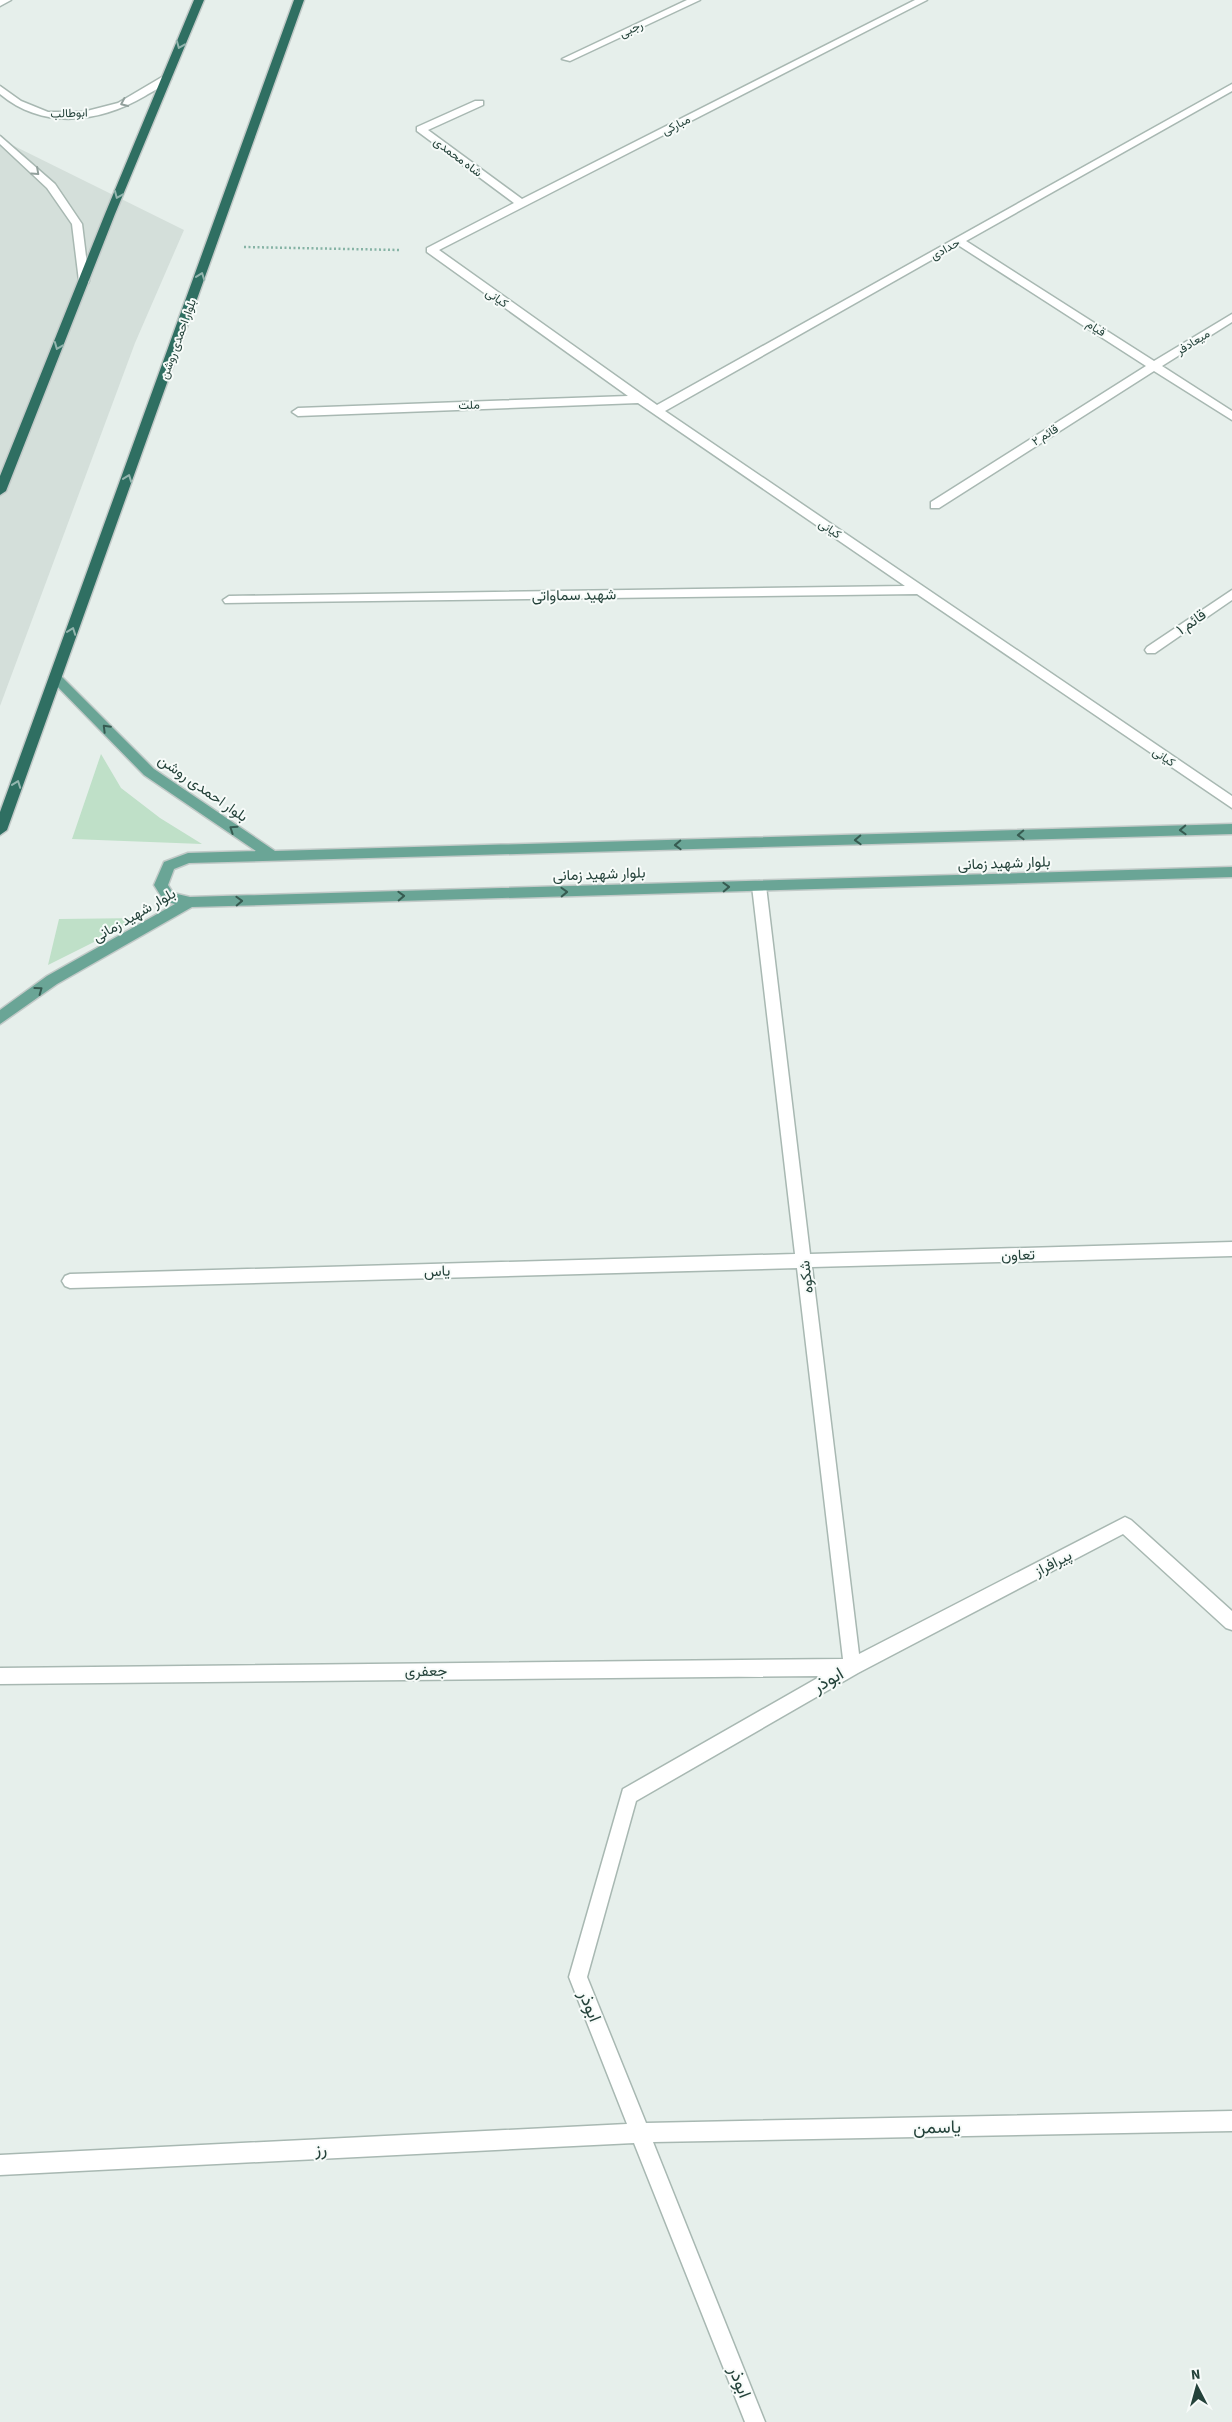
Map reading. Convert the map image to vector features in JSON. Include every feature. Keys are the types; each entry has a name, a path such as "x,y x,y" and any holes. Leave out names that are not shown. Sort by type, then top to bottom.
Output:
{"highway":[{"path":"0,491 199,0"},
{"name":"بلوار احمدی روشن","path":"0,830 212,246 299,0"}],"main road":[{"name":"بلوار احمدی روشن","path":"56,677 149,772 273,856"},
{"name":"بلوار شهید زمانی","path":"1232,829 188,858 169,866 161,885 169,897 190,902 1232,872"},
{"name":"بلوار شهید زمانی","path":"0,1018 52,980 190,902"}],"street":[{"path":"0,3 6,0"},
{"name":"رجبی","path":"568,59 695,0"},
{"name":"مبارکی","path":"431,250 922,0"},
{"name":"ابوطالب","path":"0,89 17,103 47,115 83,116 122,105 166,79"},
{"name":"حدادی","path":"657,410 1232,87"},
{"name":"شاه محمدی","path":"479,103 421,129 522,204"},
{"path":"0,139 51,186 76,224 84,281"},
{"name":"قیام","path":"959,240 1232,416"},
{"name":"کیانی","path":"431,250 640,399 1232,803"},
{"name":"میعادفر","path":"1154,366 1232,317"},
{"name":"قائم ۲","path":"935,505 1154,366"},
{"name":"ملت","path":"298,412 640,399"},
{"name":"شهید سماواتی","path":"228,600 919,590"},
{"name":"قائم ۱","path":"1151,650 1232,594"},
{"name":"شکوه","path":"759,886 852,1667"},
{"name":"تعاون","path":"804,1261 1232,1249"},
{"name":"یاس","path":"70,1281 804,1261"},
{"name":"پیرافراز","path":"852,1667 1125,1525 1232,1622"},
{"name":"جعفری","path":"0,1676 852,1667"},
{"name":"ابوذر","path":"755,2422 642,2133 578,1976 629,1795 852,1667"},
{"name":"یاسمن","path":"642,2133 1232,2121"},
{"name":"رز","path":"0,2165 642,2133"}],"path":[{"path":"212,246 431,250"}],"shaded area":[{"path":"0,139 184,230 135,343 0,706"}],"green space":[{"path":"101,754 121,788 160,818 202,844 72,839"},
{"path":"142,918 48,965 59,919"}]}
